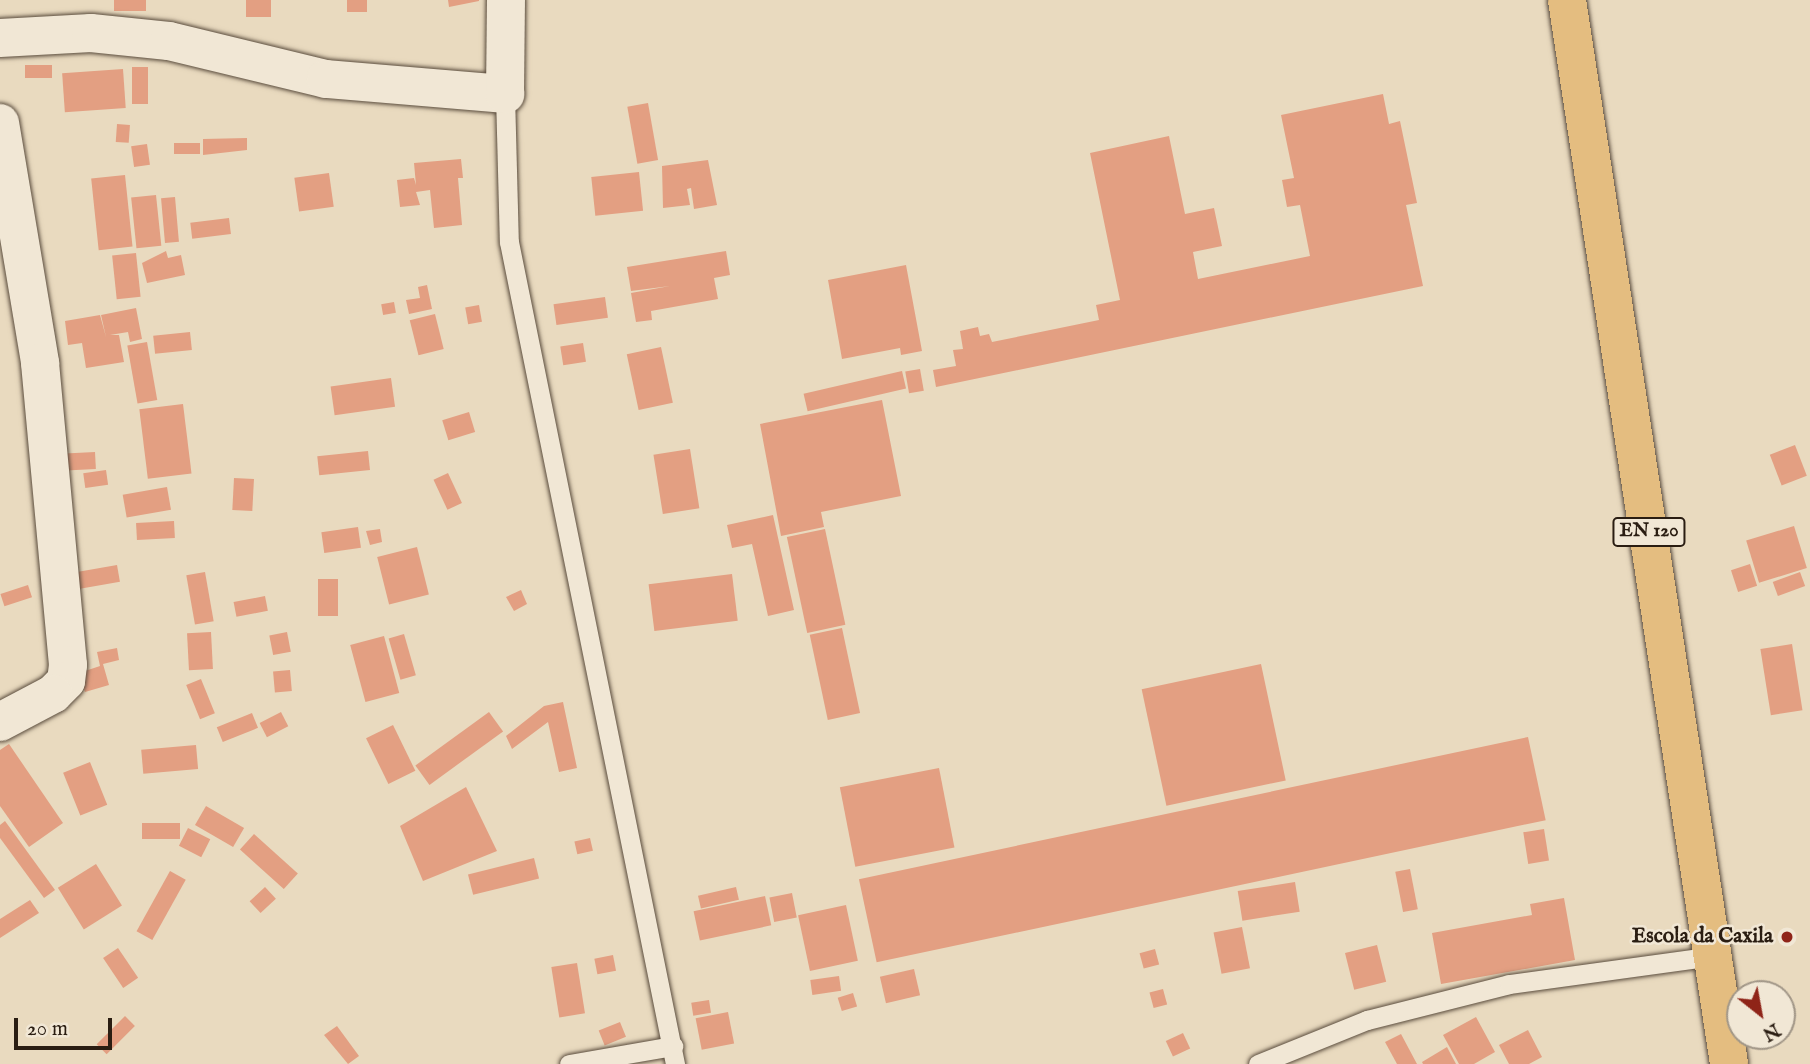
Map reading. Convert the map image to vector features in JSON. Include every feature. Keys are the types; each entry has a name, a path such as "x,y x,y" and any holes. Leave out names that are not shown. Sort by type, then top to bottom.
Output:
{"main road":[{"name":"EN 120","path":"1567,0 1729,1064"}],"street":[{"path":"0,38 91,33 169,41 326,79 505,94 506,0"},
{"path":"0,123 40,363 68,665 66,681 53,694 0,722"}],"lane":[{"path":"505,94 509,242 674,1055 569,1064"},
{"path":"1258,1064 1367,1020 1509,984 1714,956"}],"building":[{"path":"114,0 146,0 146,11 114,11"},
{"path":"246,0 271,0 271,17 246,17"},
{"path":"347,0 367,0 367,12 347,12"},
{"path":"448,0 479,0 479,1 449,7"},
{"path":"25,65 52,65 52,78 25,78"},
{"path":"132,67 148,67 148,104 132,104"},
{"path":"123,69 126,108 65,112 62,73"},
{"path":"1383,94 1389,124 1400,121 1417,203 1406,205 1423,286 936,387 933,370 956,366 953,350 963,349 960,331 978,327 980,336 989,334 992,342 1099,320 1096,305 1120,300 1090,153 1169,136 1185,214 1214,208 1222,246 1193,252 1198,279 1310,256 1300,205 1287,207 1282,180 1294,178 1281,115"},
{"path":"648,103 658,160 637,164 627,107"},
{"path":"117,124 130,125 129,143 116,142"},
{"path":"247,138 247,150 203,155 203,139"},
{"path":"174,143 200,143 200,154 174,154"},
{"path":"147,144 150,165 134,167 131,146"},
{"path":"461,159 463,178 458,178 462,225 434,228 430,190 416,192 420,205 400,207 397,180 414,178 416,185 414,163"},
{"path":"708,160 717,205 694,209 691,188 687,189 690,205 663,208 662,166"},
{"path":"639,172 643,211 595,216 591,177"},
{"path":"329,173 334,207 299,212 294,178"},
{"path":"125,175 133,247 99,250 91,179"},
{"path":"156,195 161,246 136,248 131,198"},
{"path":"175,197 179,242 165,243 161,198"},
{"path":"229,218 231,234 192,239 190,223"},
{"path":"166,251 168,258 181,255 185,275 147,283 142,263"},
{"path":"726,251 730,275 714,278 718,299 651,311 652,320 636,322 631,293 670,286 631,291 627,267"},
{"path":"136,253 141,297 117,299 112,256"},
{"path":"906,265 922,351 901,355 900,348 842,359 828,280"},
{"path":"427,285 432,309 409,314 406,300 420,298 418,287"},
{"path":"605,297 608,318 556,325 554,304"},
{"path":"394,302 396,313 383,315 381,304"},
{"path":"479,305 482,322 468,324 465,307"},
{"path":"136,308 142,339 130,342 128,332 110,335 119,335 124,362 86,368 82,343 68,345 65,321 100,315 106,337 101,315"},
{"path":"435,314 444,349 418,355 410,320"},
{"path":"190,332 192,350 155,354 153,336"},
{"path":"147,342 157,400 138,404 127,345"},
{"path":"583,343 586,362 563,365 560,347"},
{"path":"661,347 673,403 639,410 627,354"},
{"path":"920,369 924,391 909,393 905,372"},
{"path":"902,371 906,389 808,411 804,394"},
{"path":"391,378 395,407 335,415 331,386"},
{"path":"882,400 901,496 821,512 824,527 781,536 760,424"},
{"path":"183,404 192,473 148,479 139,409"},
{"path":"469,412 475,432 448,440 442,420"},
{"path":"1795,445 1807,476 1782,485 1770,455"},
{"path":"690,449 699,508 663,514 653,455"},
{"path":"368,451 370,470 319,475 317,456"},
{"path":"95,452 96,469 66,471 65,454"},
{"path":"106,470 108,485 85,488 83,473"},
{"path":"448,473 462,503 447,510 433,480"},
{"path":"234,478 254,479 252,511 232,510"},
{"path":"167,487 171,510 127,517 123,495"},
{"path":"773,515 794,610 768,616 752,544 732,548 727,525"},
{"path":"174,521 175,538 137,540 136,523"},
{"path":"1794,526 1807,568 1759,583 1746,541"},
{"path":"358,527 361,548 324,553 321,532"},
{"path":"380,529 382,542 370,545 366,531"},
{"path":"825,529 845,625 807,633 787,537"},
{"path":"417,547 429,595 389,604 377,557"},
{"path":"1750,564 1757,586 1738,592 1731,570"},
{"path":"117,565 120,582 79,589 76,572"},
{"path":"205,572 214,621 195,625 186,575"},
{"path":"1800,572 1805,586 1778,596 1773,582"},
{"path":"732,574 738,621 654,631 649,584"},
{"path":"318,579 338,579 338,616 318,616"},
{"path":"28,585 32,597 4,606 0,594"},
{"path":"521,590 527,604 514,611 506,597"},
{"path":"265,596 268,611 236,617 234,602"},
{"path":"842,628 860,713 828,720 810,635"},
{"path":"211,632 213,669 189,670 187,633"},
{"path":"287,632 291,652 273,655 269,635"},
{"path":"404,634 416,675 400,680 389,638"},
{"path":"384,636 399,693 365,702 350,645"},
{"path":"1792,644 1802,710 1771,715 1760,649"},
{"path":"117,648 119,660 103,664 109,685 85,692 79,673 100,666 97,652"},
{"path":"1261,664 1286,780 1166,806 1142,689"},
{"path":"290,670 292,691 275,692 273,671"},
{"path":"201,679 215,713 200,719 186,685"},
{"path":"563,702 577,768 559,772 548,722 512,749 506,736 544,706"},
{"path":"281,712 288,726 267,737 260,723"},
{"path":"489,712 503,731 429,785 415,765"},
{"path":"252,713 258,728 223,742 217,727"},
{"path":"393,725 415,771 388,784 366,738"},
{"path":"1528,737 1546,820 877,962 859,879"},
{"path":"9,744 63,823 29,847 0,806 0,750"},
{"path":"196,745 198,769 143,774 141,750"},
{"path":"90,762 107,805 80,816 63,773"},
{"path":"939,768 954,848 855,867 840,787"},
{"path":"466,787 497,851 423,881 400,826"},
{"path":"206,806 244,828 233,847 195,825"},
{"path":"5,821 55,890 44,898 0,838 0,825"},
{"path":"142,823 180,823 180,839 142,839"},
{"path":"188,828 210,839 201,857 179,846"},
{"path":"1544,829 1549,861 1528,864 1523,832"},
{"path":"254,834 298,873 284,889 240,850"},
{"path":"590,838 593,851 577,854 574,842"},
{"path":"534,858 539,878 473,895 468,874"},
{"path":"96,864 122,906 84,929 58,888"},
{"path":"1410,869 1418,909 1403,912 1395,872"},
{"path":"170,871 186,880 152,940 137,931"},
{"path":"1295,882 1300,912 1242,921 1238,891"},
{"path":"265,887 276,899 261,913 250,901"},
{"path":"736,887 739,900 701,908 698,896"},
{"path":"792,893 797,918 774,922 769,897"},
{"path":"765,896 771,925 700,941 694,911"},
{"path":"1564,898 1575,960 1441,984 1432,933 1532,915 1530,904"},
{"path":"30,900 39,913 0,938 0,919"},
{"path":"846,905 858,961 810,971 798,915"},
{"path":"1242,927 1250,968 1222,974 1214,933"},
{"path":"1377,945 1386,982 1354,990 1345,953"},
{"path":"118,948 138,978 123,988 103,958"},
{"path":"1155,949 1159,964 1144,969 1140,953"},
{"path":"613,955 616,971 597,974 594,959"},
{"path":"577,963 585,1013 559,1017 551,967"},
{"path":"914,969 920,995 886,1003 880,977"},
{"path":"839,976 841,991 812,995 810,980"},
{"path":"1163,989 1167,1004 1154,1008 1149,993"},
{"path":"853,993 857,1006 842,1011 838,998"},
{"path":"709,1000 711,1013 693,1016 691,1003"},
{"path":"728,1012 734,1043 702,1050 696,1018"},
{"path":"125,1016 135,1026 107,1054 97,1044"},
{"path":"1476,1017 1495,1052 1474,1064 1459,1064 1443,1035"},
{"path":"620,1022 626,1037 605,1045 599,1031"},
{"path":"337,1026 359,1056 348,1064 324,1035"},
{"path":"1528,1030 1542,1057 1529,1064 1509,1064 1499,1045"},
{"path":"1183,1033 1190,1048 1173,1056 1166,1041"},
{"path":"1401,1034 1417,1064 1397,1064 1385,1042"},
{"path":"1447,1047 1456,1064 1423,1064 1422,1062"}],"place":[{"name":"Escola da Caxila","path":"1787,937"}]}
